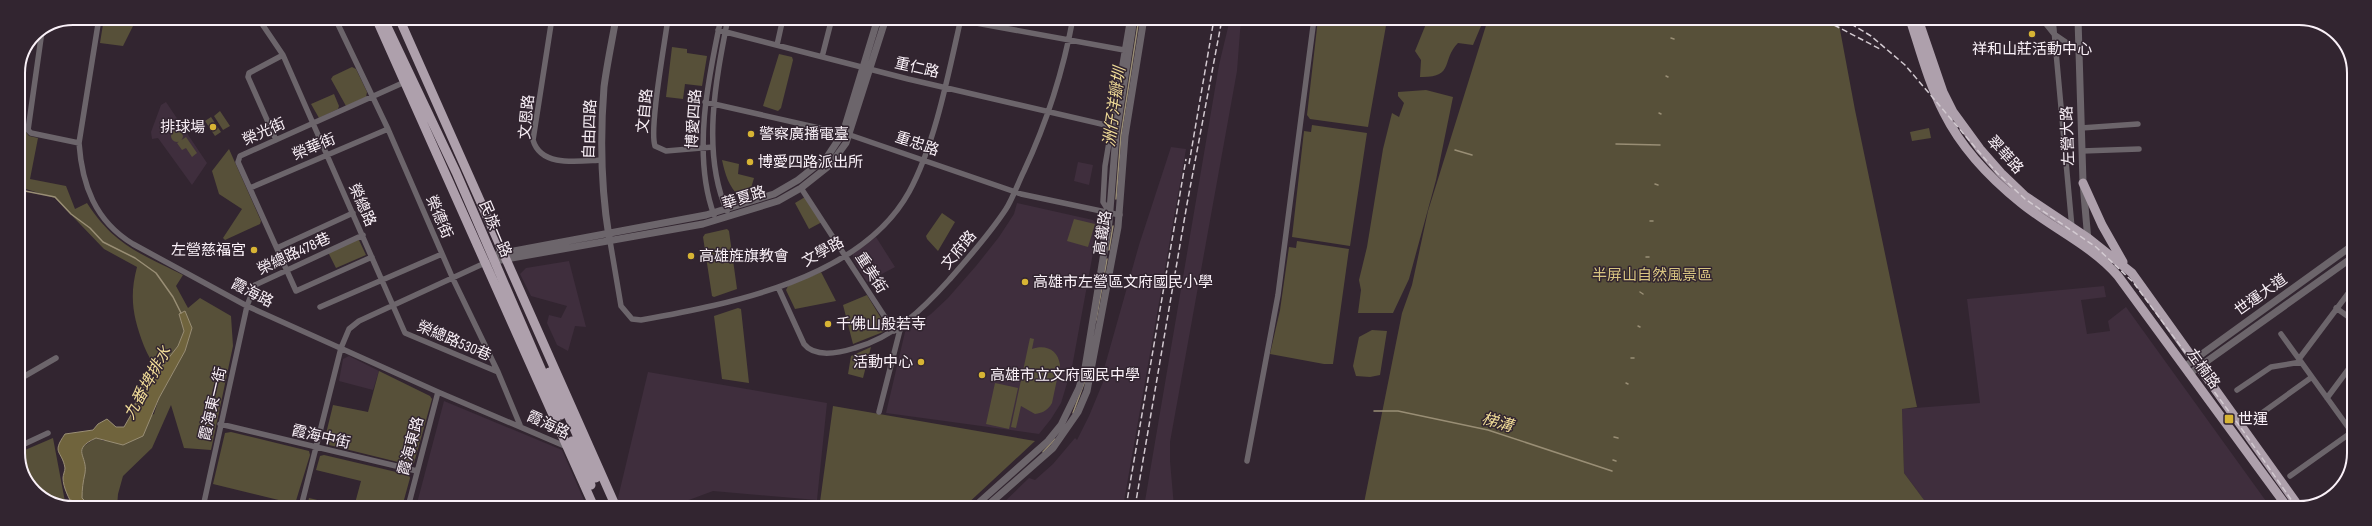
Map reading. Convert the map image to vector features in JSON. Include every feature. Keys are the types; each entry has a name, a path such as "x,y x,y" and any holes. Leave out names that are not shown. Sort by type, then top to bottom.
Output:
{"main road":[{"name":"民族一路","path":"380,25 456,172 498,258"},
{"name":"民族一路","path":"386,25 408,80"},
{"name":"民族一路","path":"395,25 583,450"},
{"name":"民族一路","path":"402,25 498,258 568,447 591,501"},
{"name":"翠華路","path":"1912,25 1944,115 1972,155 1995,180 2021,204 2091,251"},
{"name":"翠華路","path":"1920,25 1943,92 1953,112 2001,173 2025,196 2088,238 2126,267"},
{"path":"2083,183 2102,225 2126,267"},
{"name":"左楠路","path":"2091,251 2107,264 2132,292 2283,501"},
{"name":"左楠路","path":"2126,267 2139,280 2295,501"},
{"path":"583,450 598,501"},
{"path":"583,450 606,501"},
{"path":"583,450 613,501"}],"street":[{"name":"霞海路","path":"98,25 79,142 82,173 92,199 117,233 133,244 247,306 438,392 520,425 568,447 583,450"},
{"name":"榮總路","path":"263,25 283,55 394,306"},
{"name":"榮德街","path":"338,25 388,129 453,279 498,372 520,425"},
{"name":"文恩路","path":"551,25 533,140 542,155 556,160 602,160"},
{"name":"自由四路","path":"610,241 602,160 604,87 615,25"},
{"name":"文自路","path":"667,25 653,141 655,146 661,150 713,147"},
{"name":"博愛四路","path":"716,221 713,213 703,148 705,102 719,25"},
{"name":"博愛四路","path":"727,25 715,104 713,147 717,184 729,217"},
{"path":"777,45 782,25"},
{"path":"822,57 830,25"},
{"name":"華夏路","path":"498,258 610,241 716,221 778,201 801,188 830,165 842,151 866,68 876,25"},
{"name":"華夏路","path":"866,68 883,25"},
{"name":"文學路","path":"610,241 621,306 632,319 641,320 710,307 778,287 821,269 845,255 876,231 895,212 909,192 924,159 960,25"},
{"path":"988,25 1124,50"},
{"name":"文府路","path":"778,287 804,344 810,351 827,353 849,350 867,344 894,331 932,299 966,261 1006,209 1049,112 1072,25"},
{"name":"高鐵路","path":"1110,214 1103,202 1110,126 1129,25"},
{"name":"高鐵路","path":"981,501 1048,442 1070,409 1085,368 1110,214 1116,135 1133,25"},
{"name":"高鐵路","path":"993,501 1053,448 1078,412 1087,391 1120,215 1125,136 1143,25"},
{"path":"1247,461 1279,288 1313,25"},
{"path":"2047,25 2054,34 2079,51"},
{"path":"2053,25 2073,239"},
{"name":"左營大路","path":"2078,25 2083,183 2088,238 2091,251"},
{"name":"重仁路","path":"718,30 866,68 1110,126"},
{"path":"41,37 28,130 31,133 79,142"},
{"path":"276,140 248,77 249,73 283,55"},
{"name":"榮光街","path":"372,257 296,290 238,162 240,156 408,80"},
{"name":"重忠路","path":"705,102 847,134 924,159 1014,192 1120,215"},
{"path":"2081,128 2138,124"},
{"name":"榮華街","path":"250,188 388,129"},
{"name":"華夏路","path":"498,258 609,233 713,213 774,194 798,180 827,157 847,134"},
{"path":"2082,151 2139,149"},
{"name":"重美街","path":"801,188 894,331"},
{"path":"277,248 354,213"},
{"name":"榮總路478巷","path":"247,306 255,285 363,235"},
{"name":"世運大道","path":"2187,370 2347,250"},
{"path":"320,307 442,254"},
{"path":"302,501 340,348 353,326 498,258"},
{"name":"世運大道","path":"2198,362 2347,261"},
{"path":"2237,390 2271,367 2300,360 2347,294"},
{"name":"霞海東一街","path":"204,501 247,306"},
{"name":"榮總路530巷","path":"394,306 405,333 498,372"},
{"path":"2336,308 2347,316"},
{"path":"880,412 901,326"},
{"path":"2281,334 2347,425"},
{"path":"25,376 56,358"},
{"path":"2327,398 2347,371"},
{"path":"2255,418 2312,377"},
{"name":"霞海東路","path":"410,501 438,392"},
{"name":"霞海中街","path":"220,424 417,471"},
{"path":"25,444 48,434"},
{"path":"2290,476 2347,437"}],"shaded area":[{"path":"1229,25 1241,25 1237,71 1170,442 1173,501 1145,501 1219,65"},
{"path":"166,102 207,163 192,185 158,138 152,139 151,132 161,105"},
{"path":"1171,147 1186,149 1124,501 1005,501 1029,478 1035,480 1053,464 1075,438 1077,440 1089,416 1108,370 1104,369 1139,245"},
{"path":"1078,162 1093,165 1089,185 1074,181"},
{"path":"1017,203 1093,220 1098,226 1072,367 1061,403 1039,434 886,413 905,332 931,314 948,298 976,266 999,237 1014,214"},
{"path":"876,237 895,267 867,282 853,259 853,254"},
{"path":"569,261 586,327 575,326 568,351 557,345 547,323 549,315 561,318 567,306 531,296 520,274 526,268"},
{"path":"2104,286 2106,297 2081,300 2087,334 2110,331 2108,321 2126,307 2266,501 1925,501 1904,473 1902,409 1980,403 1967,299"},
{"path":"349,356 379,371 373,390 339,381 343,359"},
{"path":"648,372 827,403 817,500 713,491 686,501 617,501"},
{"path":"444,401 562,450 584,501 418,501"}],"green space":[{"path":"103,25 134,25 123,46 100,43"},
{"path":"1317,25 1386,25 1368,127 1310,119 1307,115"},
{"path":"1426,25 1481,25 1473,45 1458,43 1453,49 1443,71 1431,77 1420,77 1421,60 1415,51"},
{"name":"半屏山自然風景區","path":"1486,25 1839,25 1855,110 1917,407 1902,409 1904,473 1925,501 1364,501 1402,313 1412,285 1428,211"},
{"path":"672,47 687,49 687,53 707,56 702,86 685,84 683,99 666,97"},
{"path":"779,54 792,57 793,60 781,108 778,111 763,106"},
{"path":"352,67 356,69 367,92 366,97 346,106 331,79 333,76"},
{"path":"1426,90 1453,97 1436,180 1409,279 1393,313 1358,313 1361,290 1359,280 1367,247 1383,149 1392,113 1399,117 1404,103 1398,96 1398,92"},
{"path":"334,94 339,106 338,109 319,118 311,104"},
{"name":"排球場","path":"220,111 230,126 223,130 214,116"},
{"name":"排球場","path":"211,117 221,132 215,136 205,121"},
{"path":"1312,125 1367,133 1350,246 1292,237 1304,131 1311,132"},
{"path":"1929,128 1931,138 1912,141 1910,132"},
{"path":"177,130 181,132 183,136 181,140 177,142 173,140 171,136 173,132"},
{"path":"25,131 29,136 38,138 30,179 66,186 75,209 87,203 97,218 118,239 141,254 183,275 176,286 188,308 200,298 231,316 233,346 211,450 184,448 171,405 152,448 123,476 117,501 85,501 82,498 82,482 85,472 81,448 96,438 104,441 154,414 159,398 185,351 192,328 179,314 184,331 178,346 156,374 137,326 133,307 133,288 137,267 104,249 55,198 26,189"},
{"path":"186,137 197,153 192,157 186,148 182,150 177,143"},
{"path":"229,149 261,221 260,224 225,240 223,238 242,209 219,194 212,171"},
{"path":"722,160 739,164 738,174 754,178 749,195 739,196 733,189 728,180"},
{"path":"805,197 822,222 809,229 795,203"},
{"path":"942,213 955,222 938,251 926,236"},
{"path":"1074,219 1095,224 1088,247 1067,241"},
{"path":"727,229 729,231 737,289 714,297 712,296 703,237 705,234"},
{"path":"358,238 366,255 336,268 328,252"},
{"path":"1297,241 1349,249 1333,364 1324,364 1270,354 1280,310 1289,247 1296,248"},
{"path":"821,272 836,301 795,309 786,290 788,286"},
{"path":"867,295 887,328 883,332 853,344 843,305"},
{"path":"738,308 741,309 749,383 722,379 714,316"},
{"path":"1372,330 1387,331 1380,375 1370,377 1356,376 1353,366 1359,337"},
{"path":"1030,338 1034,339 1032,349 1042,347 1054,352 1057,355 1060,365 1052,403 1049,408 1035,414 1021,406 1016,428 1011,427"},
{"path":"871,347 863,378 848,374 851,356"},
{"path":"379,371 430,396 432,399 414,463 410,465 329,445 325,438 333,405 368,412"},
{"path":"995,383 1018,388 1009,429 986,424"},
{"path":"833,406 1035,441 970,501 820,501"},
{"path":"231,432 309,451 310,455 296,501 283,501 213,484 225,433"},
{"path":"53,438 65,500 49,495 33,480 27,466 25,450"},
{"path":"324,455 409,475 410,478 404,501 356,501 361,481 316,470 320,456"},
{"path":"309,498 321,501 308,501"}],"water":[{"path":"185,311 192,328 185,351 159,398 143,436 123,445 96,438 88,442 82,450 85,473 82,498 85,501 70,501 63,482 65,468 58,449 61,440 65,434 93,430 98,424 107,419 116,427 124,427 132,413 141,386 156,374 178,346 184,331 179,314"}],"waterway":[{"name":"洲仔洋瓣圳","path":"1116,199 1121,135 1138,25"},
{"name":"梯溝","path":"1616,144 1660,145"},
{"path":"1455,150 1472,155"},
{"name":"九番埤排水","path":"25,191 55,197 71,214 90,228 103,242 135,258 156,273 173,297 181,313"},
{"name":"洲仔洋瓣圳","path":"1109,250 1113,226"},
{"name":"洲仔洋瓣圳","path":"1096,320 1107,259"},
{"name":"洲仔洋瓣圳","path":"1073,413 1087,375"},
{"name":"梯溝","path":"1374,411 1398,411 1488,430 1612,471"},
{"path":"1614,437 1618,438"},
{"name":"洲仔洋瓣圳","path":"1043,452 1055,439"}],"railway":[{"path":"1189,164 1213,25"},
{"path":"1136,501 1187,204 1221,25"},
{"path":"1834,25 1880,49"},
{"path":"1853,25 1871,36 1905,65 1997,173 2025,199 2096,247 2133,282 2239,425 2292,501"},
{"path":"1127,501 1186,159"}],"place":[{"name":"祥和山莊活動中心","path":"2032,34"},
{"name":"排球場","path":"213,127"},
{"name":"警察廣播電臺","path":"751,134"},
{"name":"博愛四路派出所","path":"750,162"},
{"name":"左營慈福宮","path":"254,250"},
{"name":"高雄旌旗教會","path":"691,256"},
{"name":"高雄市左營區文府國民小學","path":"1025,282"},
{"name":"千佛山般若寺","path":"828,324"},
{"name":"活動中心","path":"921,362"},
{"name":"高雄市立文府國民中學","path":"982,375"},
{"name":"世運","path":"2229,419"}]}
